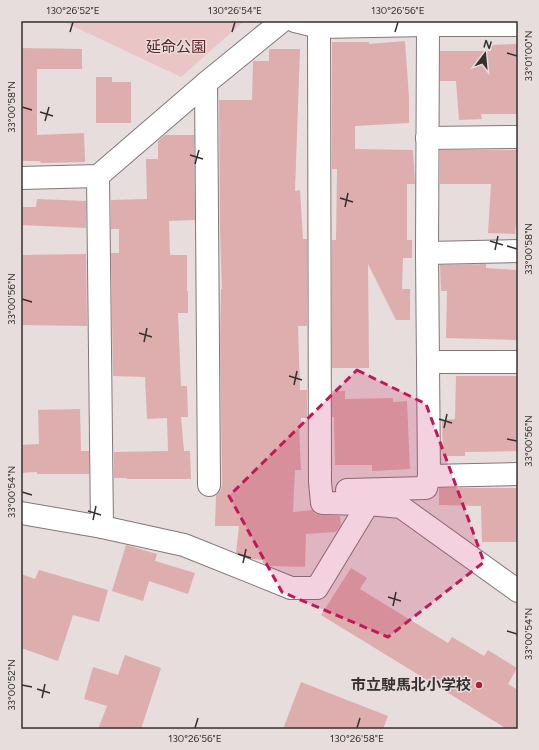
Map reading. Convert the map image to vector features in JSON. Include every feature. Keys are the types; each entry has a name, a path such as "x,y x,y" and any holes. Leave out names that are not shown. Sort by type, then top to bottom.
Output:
{"street":[{"path":"21,178 98,176 206,83 282,21"},
{"path":"295,21 319,26 518,25"},
{"path":"320,482 342,490 426,488 429,476 427,253 428,25"},
{"path":"319,26 320,482 322,503 368,504 401,507 518,591"},
{"path":"206,83 209,484"},
{"path":"427,138 518,137"},
{"path":"98,176 102,527"},
{"path":"427,253 518,251"},
{"path":"428,362 518,362"},
{"path":"429,476 518,474"},
{"path":"21,513 102,527 184,545 240,569 291,588 317,588 368,504"}],"highlighted area":[{"path":"357,370 426,404 484,562 388,637 282,592 229,496"}],"green space":[{"name":"延命公園","path":"62,21 244,21 181,77"}],"building":[{"path":"405,41 409,98 409,123 355,126 355,149 413,150 415,184 407,184 407,240 412,240 412,258 403,258 402,289 410,289 410,320 396,320 368,264 369,368 332,368 332,240 336,240 337,169 332,169 332,42 369,42 369,44"},
{"path":"518,44 518,114 481,114 482,119 459,120 456,81 440,81 440,51 491,51 491,45"},
{"path":"21,48 82,49 82,69 37,69 37,135 84,133 85,162 41,163 40,161 21,161"},
{"path":"269,49 300,49 295,191 300,190 303,239 307,239 307,326 298,326 300,390 307,390 307,418 301,418 301,426 299,426 301,470 295,470 293,512 312,510 316,514 340,516 341,525 336,532 306,534 305,567 271,566 263,563 263,560 253,559 236,553 239,526 215,526 216,495 220,491 222,485 220,341 222,289 219,100 252,100 253,61 269,61"},
{"path":"96,77 112,77 112,82 131,82 131,123 96,123"},
{"path":"165,135 194,135 195,220 169,221 170,255 187,255 188,313 178,313 181,386 187,386 188,417 181,417 184,451 190,451 191,479 114,478 114,452 168,451 167,418 147,419 145,377 113,376 111,253 119,253 119,229 111,229 111,200 147,199 146,159 158,159 158,141"},
{"path":"440,150 518,150 518,224 516,224 515,234 488,233 491,184 440,184"},
{"path":"37,199 86,201 86,228 21,225 21,207 36,207"},
{"path":"86,254 87,326 21,325 21,255"},
{"path":"486,264 486,268 518,270 518,340 446,338 447,291 441,291 440,265"},
{"path":"456,376 518,376 518,451 465,452 465,456 443,456 442,420 455,419"},
{"path":"332,391 345,391 345,399 393,398 393,402 407,401 410,469 372,471 372,465 335,465"},
{"path":"80,409 81,451 89,451 89,474 37,474 37,472 21,473 21,445 39,444 38,410"},
{"path":"439,488 518,488 518,542 482,542 481,506 439,505"},
{"path":"126,545 157,554 155,561 195,573 188,594 149,581 143,601 112,591"},
{"path":"351,568 367,578 360,589 448,643 452,637 484,656 488,650 517,668 508,684 518,690 518,729 507,729 321,615"},
{"path":"39,570 108,590 99,622 73,615 58,661 21,648 21,574 35,579"},
{"path":"125,655 161,668 141,729 98,729 107,706 84,699 93,667 118,675"},
{"path":"301,682 388,716 383,729 283,729"}],"place":[{"name":"市立駛馬北小学校","path":"479,685"}]}
